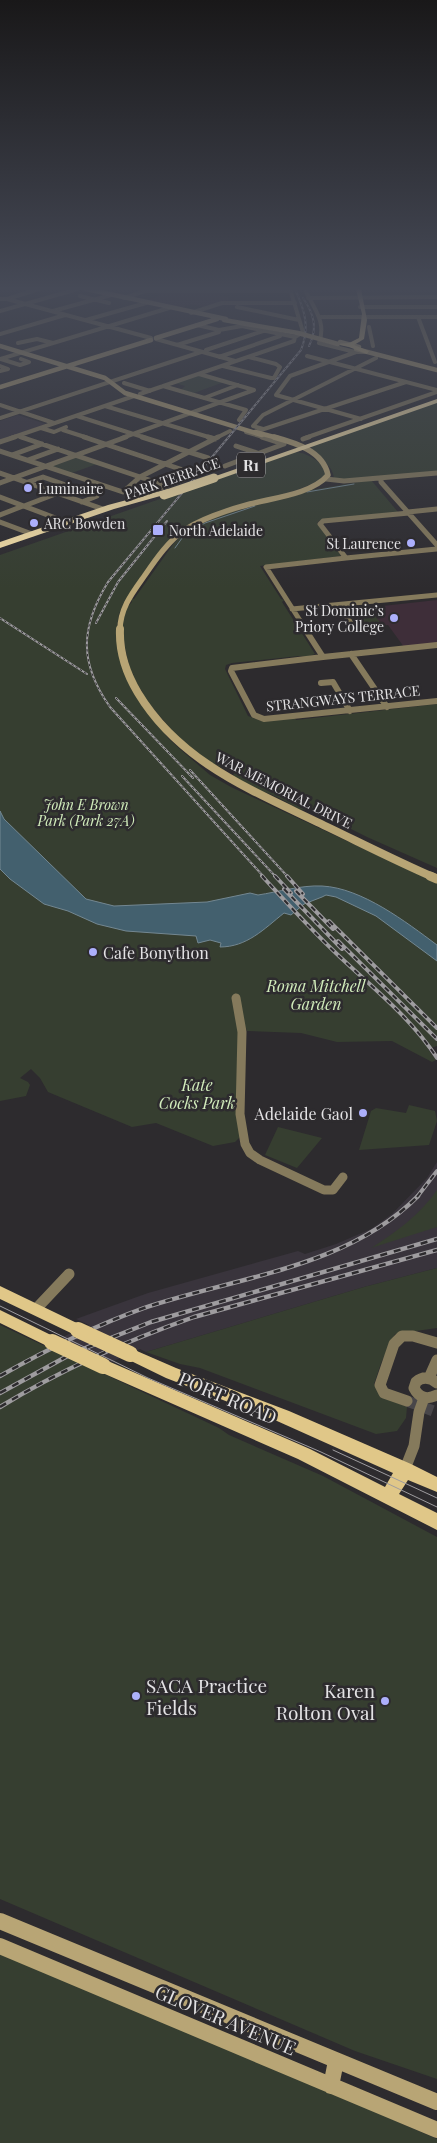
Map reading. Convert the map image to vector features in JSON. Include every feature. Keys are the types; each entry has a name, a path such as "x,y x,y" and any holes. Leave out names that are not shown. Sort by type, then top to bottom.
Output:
{"highway":[{"name":"PARK TERRACE","path":"34,538 66,522 216,476 437,396"},
{"name":"PARK TERRACE","path":"403,408 437,401"},
{"name":"PARK TERRACE","path":"0,545 34,538 100,511"},
{"path":"56,526 93,516 100,511"},
{"name":"R1","path":"0,551 34,538"}],"main road":[{"name":"PORT ROAD","path":"0,1292 171,1373 283,1416 437,1485"},
{"path":"20,1326 36,1309"},
{"name":"PORT ROAD","path":"0,1316 103,1366 277,1442 437,1522"},
{"path":"388,1497 404,1469"}],"street":[{"path":"0,418 88,389"},
{"path":"119,389 122,392 134,396 298,446 325,465 328,471 333,473 332,478 335,480"},
{"path":"144,389 150,391"},
{"path":"140,394 155,389"},
{"path":"173,389 247,411 239,420"},
{"path":"203,398 227,389"},
{"path":"280,389 276,395 361,419"},
{"path":"263,430 253,426 263,415 314,389"},
{"path":"351,400 370,389"},
{"path":"255,432 385,389"},
{"path":"0,482 254,390"},
{"name":"PARK TERRACE","path":"224,466 260,454 298,446 361,419 403,408 437,391"},
{"path":"0,442 134,396"},
{"path":"1,402 19,412 67,428 63,430"},
{"path":"105,406 215,439"},
{"path":"77,416 208,458"},
{"path":"41,428 54,432 63,430 192,473"},
{"path":"0,449 12,455 123,492 140,477 230,431"},
{"path":"246,432 266,436"},
{"path":"18,436 140,477 164,492"},
{"path":"0,449 27,439"},
{"path":"12,455 42,444"},
{"path":"236,446 260,454"},
{"path":"28,460 58,450"},
{"path":"328,471 326,479 335,480 437,473"},
{"path":"0,473 82,502 100,511"},
{"path":"28,482 44,477 98,496 82,502"},
{"name":"PARK TERRACE","path":"141,495 164,492 188,478"},
{"path":"365,478 375,481 383,488 389,490"},
{"path":"382,478 382,482 437,545"},
{"name":"WAR MEMORIAL DRIVE","path":"326,479 308,488 214,516 181,533 142,579 124,608 120,620 119,634 124,661 134,686 154,716 181,744 207,766 258,794 437,879"},
{"path":"0,515 58,493"},
{"path":"0,497 66,522"},
{"path":"346,558 320,524 321,522 437,509"},
{"path":"0,522 34,538"},
{"path":"425,531 433,530"},
{"path":"437,549 266,567 323,657 437,645"},
{"path":"292,609 437,595"},
{"path":"338,605 354,627"},
{"path":"352,654 387,707"},
{"name":"STRANGWAYS TERRACE","path":"323,657 232,668 231,671 253,714 258,718 271,720 437,701"},
{"path":"321,683 333,682 350,711"},
{"path":"236,998 242,1031 240,1081 242,1135 245,1147 250,1154 325,1191 333,1190 343,1177"},
{"path":"36,1309 69,1274"},
{"path":"407,1401 384,1393 380,1385 394,1344 402,1336 413,1336 437,1343"},
{"path":"437,1360 433,1380 422,1378 414,1385 415,1391 424,1398 432,1398 437,1395"},
{"path":"404,1469 414,1446 419,1412 424,1398"},
{"name":"GLOVER AVENUE","path":"0,1922 437,2102"},
{"name":"GLOVER AVENUE","path":"0,1946 437,2130"},
{"path":"331,2086 336,2061"}],"shaded area":[{"path":"18,415 46,424 0,441 0,421"},
{"name":"St Dominic’s Priory College","path":"437,600 437,644 404,647 388,625 359,628 346,610"},
{"path":"437,1162 437,1268 364,1287 146,1352 140,1349 92,1371 40,1347 89,1325 76,1319 148,1293 298,1251 305,1254 336,1244 371,1229 392,1214 427,1178"}],"green space":[{"path":"182,389 205,389 194,393"},
{"path":"437,402 437,471 347,480 334,478 329,466 311,450 312,446"},
{"path":"294,452 308,455 320,464 327,471 324,478 289,493 216,514 181,529 125,602 119,614 117,627 130,687 169,739 210,775 231,787 437,883 437,1046 428,1049 436,1060 432,1062 392,1041 337,1042 301,1033 247,1031 246,1028 242,1031 242,1135 235,1142 213,1146 156,1123 132,1127 48,1092 40,1078 31,1069 20,1078 30,1085 26,1096 0,1101 0,555"},
{"path":"74,456 97,464 69,474 49,465"},
{"path":"371,480 398,512 320,520 317,523 341,556 260,566 281,599 284,600 282,602 315,654 307,657 299,656 232,663 226,665 225,669 248,716 261,721 295,718 296,720 437,704 437,868 367,837 315,811 299,809 265,792 253,789 252,786 233,777 234,773 214,764 204,763 142,698 143,693 131,675 134,675 131,672 123,635 124,616 132,602 131,599 134,599 174,543 193,526 224,514 305,491"},
{"path":"369,608 383,626 359,628 346,610"},
{"path":"409,1105 435,1111 437,1121 429,1145 359,1150 371,1111 376,1108 406,1113"},
{"path":"278,1127 322,1138 297,1168 265,1155"},
{"path":"437,1190 437,1227 371,1248 407,1222"},
{"path":"437,1268 437,1328 395,1334 381,1363 374,1384 382,1396 407,1407 406,1418 397,1431 376,1434 200,1368 180,1364 146,1352 364,1287"},
{"path":"0,1325 219,1428 229,1435 323,1476 437,1537 437,2079 355,2051 0,1899"},
{"path":"0,1953 165,2020 437,2139 437,2143 0,2143"}],"water":[{"path":"0,811 4,819 86,899 114,906 207,902 250,893 258,895 322,886 337,888 368,899 425,936 437,945 437,961 376,916 336,897 326,895 304,904 291,915 284,913 255,936 230,946 220,947 221,943 210,940 198,943 196,936 126,931 97,924 68,911 44,904 10,879 0,869"}],"waterway":[{"path":"307,492 354,484"},
{"path":"175,548 185,534 205,523 255,506"}],"tunnel":[{"path":"407,1401 436,1412"}],"tram line":[{"path":"0,1306 148,1378 321,1452 437,1507"},
{"path":"333,1450 437,1498"}],"railway":[{"path":"264,877 110,707 93,675 88,660 87,645 92,615 108,582 269,389"},
{"path":"96,623 118,582 167,521"},
{"path":"0,618 87,674"},
{"path":"116,698 193,778"},
{"path":"190,770 288,877"},
{"path":"182,776 276,877"},
{"path":"262,876 319,937 404,1017 427,1043 437,1058"},
{"path":"275,876 291,893"},
{"path":"287,876 303,894"},
{"path":"284,889 342,949"},
{"path":"296,891 333,929"},
{"path":"329,921 437,1028"},
{"path":"338,941 437,1039"},
{"path":"417,1197 437,1171"},
{"path":"0,1376 70,1339 144,1308 252,1278 324,1255 358,1240 390,1220 417,1197"},
{"path":"0,1393 73,1353 151,1322 437,1239"},
{"path":"0,1407 71,1368 144,1336 194,1317 437,1250"}],"place":[{"name":"Luminaire","path":"28,488"},
{"name":"ARC Bowden","path":"34,523"},
{"name":"North Adelaide","path":"158,530"},
{"name":"St Laurence","path":"411,543"},
{"name":"St Dominic’s Priory College","path":"394,618"},
{"name":"Cafe Bonython","path":"93,952"},
{"name":"Adelaide Gaol","path":"363,1113"},
{"name":"SACA Practice Fields","path":"136,1696"},
{"name":"Karen Rolton Oval","path":"385,1701"}],"park label":[{"name":"John E Brown Park (Park 27A)","path":"86,812"},
{"name":"Roma Mitchell Garden","path":"316,994"},
{"name":"Kate Cocks Park","path":"197,1093"}]}
